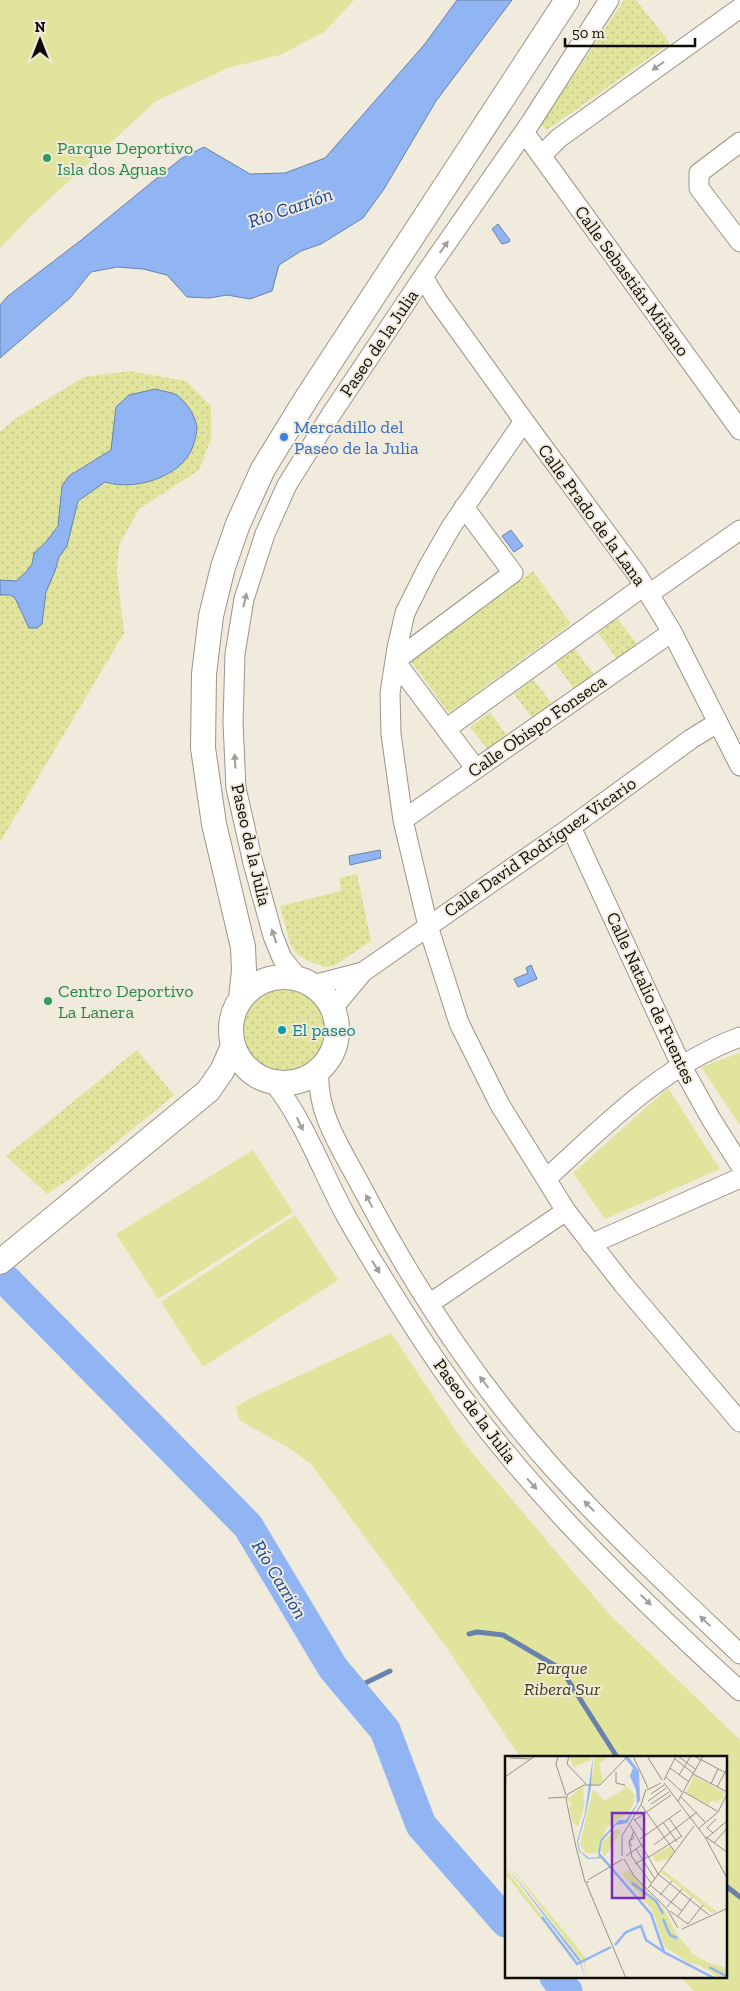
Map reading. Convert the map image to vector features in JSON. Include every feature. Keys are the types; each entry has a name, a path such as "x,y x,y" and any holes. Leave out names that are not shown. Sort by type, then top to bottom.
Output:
{"street":[{"name":"Paseo de la Julia","path":"241,998 244,971 243,947 214,824 203,748 204,674 211,616 223,567 238,524 263,469 308,396 567,0"},
{"name":"Paseo de la Julia","path":"306,982 282,958 273,936 236,788 232,722 235,654 244,599 265,534 287,485 332,413 423,277 524,132 609,0"},
{"path":"542,155 559,138 740,8"},
{"name":"Calle Sebastián Miñano","path":"524,132 740,430"},
{"path":"740,142 699,173 699,188 740,242"},
{"name":"Calle Prado de la Lana","path":"423,277 437,300 647,590 672,632 740,766"},
{"path":"524,421 464,507 428,567 405,613 390,693 391,734 395,773 404,820 428,926 459,1023 500,1105 566,1210 591,1244 740,1422"},
{"path":"395,661 513,573 464,507"},
{"path":"446,729 647,590 740,530"},
{"name":"Calle Obispo Fonseca","path":"404,820 672,632"},
{"path":"395,661 476,769"},
{"name":"Calle David Rodríguez Vicario","path":"333,1008 363,972 571,827 691,739 717,723"},
{"name":"Calle Natalio de Fuentes","path":"571,827 681,1065 711,1119 740,1165"},
{"name":"Paseo de la Julia","path":"243,947 255,967 269,979"},
{"name":"Calle David Rodríguez Vicario","path":"306,982 363,972"},
{"path":"282,976 306,982 333,1008 338,1029 336,1042 328,1062 319,1071 298,1082 274,1083 261,1079 239,1061 233,1046 230,1030 232,1015 241,998 256,983 282,976"},
{"path":"546,1179 650,1087 681,1065 723,1043 740,1037"},
{"path":"0,1262 208,1091 222,1071 233,1046"},
{"name":"Paseo de la Julia","path":"319,1071 320,1100 329,1125 378,1218 429,1304 476,1372 514,1422 553,1468 633,1551 740,1654"},
{"path":"208,1091 252,1073"},
{"name":"Paseo de la Julia","path":"274,1083 293,1108 346,1216 374,1264 422,1340 493,1438 570,1526 740,1691"},
{"path":"591,1244 740,1178"},
{"path":"429,1304 566,1210"}],"green space":[{"name":"Parque Deportivo Isla dos Aguas","path":"0,0 354,0 324,32 280,55 228,68 156,101 32,215 0,248"},
{"path":"624,0 636,0 670,43 547,130 541,125"},
{"path":"129,371 186,381 211,406 211,439 199,470 139,509 119,545 117,573 124,633 0,842 0,432 15,419 84,377"},
{"path":"533,571 571,624 449,713 410,660"},
{"path":"617,618 637,644 617,659 598,633"},
{"path":"575,649 594,675 574,689 555,663"},
{"path":"533,679 553,705 533,719 514,694"},
{"path":"490,712 509,738 490,752 470,727"},
{"path":"357,874 371,941 334,966 325,967 306,960 297,954 290,943 280,906 341,891 339,878"},
{"path":"284,977 304,981 322,992 333,1010 337,1030 333,1050 322,1068 304,1079 284,1083 264,1079 246,1068 235,1050 231,1030 235,1010 246,992 264,981"},
{"path":"137,1050 174,1095 84,1169 47,1194 6,1156"},
{"path":"740,1053 740,1125 701,1067"},
{"path":"668,1088 720,1169 605,1219 573,1173"},
{"path":"253,1150 293,1212 158,1299 116,1234"},
{"path":"295,1215 338,1280 203,1367 161,1302"},
{"name":"Parque Ribera Sur","path":"391,1333 464,1443 609,1614 740,1740 740,1991 694,1991 681,1978 728,1978 728,1756 519,1756 449,1651 311,1464 289,1448 239,1420 236,1407 249,1399"}],"water":[{"path":"457,0 512,0 436,101 384,189 363,218 321,244 301,251 279,265 272,291 250,299 227,295 209,298 187,297 167,275 143,269 117,267 91,272 70,298 0,358 0,305 8,296 80,241 182,158 204,147 250,174 285,173 325,158 424,45"},
{"path":"498,224 510,240 509,242 502,244 492,229"},
{"path":"155,389 177,395 183,400 194,417 197,431 191,452 183,462 160,478 132,485 105,482 78,501 67,546 59,557 46,592 42,624 37,628 29,628 15,598 10,595 0,595 0,580 16,581 25,573 32,564 34,553 46,542 58,526 62,486 69,476 111,450 116,407 129,395"},
{"path":"511,530 523,546 514,552 502,536"},
{"path":"380,850 381,858 350,865 349,856"},
{"path":"531,965 537,979 518,987 514,979 528,973 526,968"}],"waterway":[{"name":"Río Carrión","path":"0,1274 248,1526 333,1668 385,1730 421,1825 505,1921"},
{"path":"469,1634 477,1632 503,1635 561,1669 616,1756"},
{"path":"351,1690 390,1671"},
{"path":"728,1888 740,1897"},
{"name":"Río Carrión","path":"556,1978 567,1991"}],"place":[{"name":"Parque Deportivo Isla dos Aguas","path":"47,158"},
{"name":"Mercadillo del Paseo de la Julia","path":"284,437"},
{"name":"Centro Deportivo La Lanera","path":"48,1001"},
{"name":"El paseo","path":"282,1030"}]}
